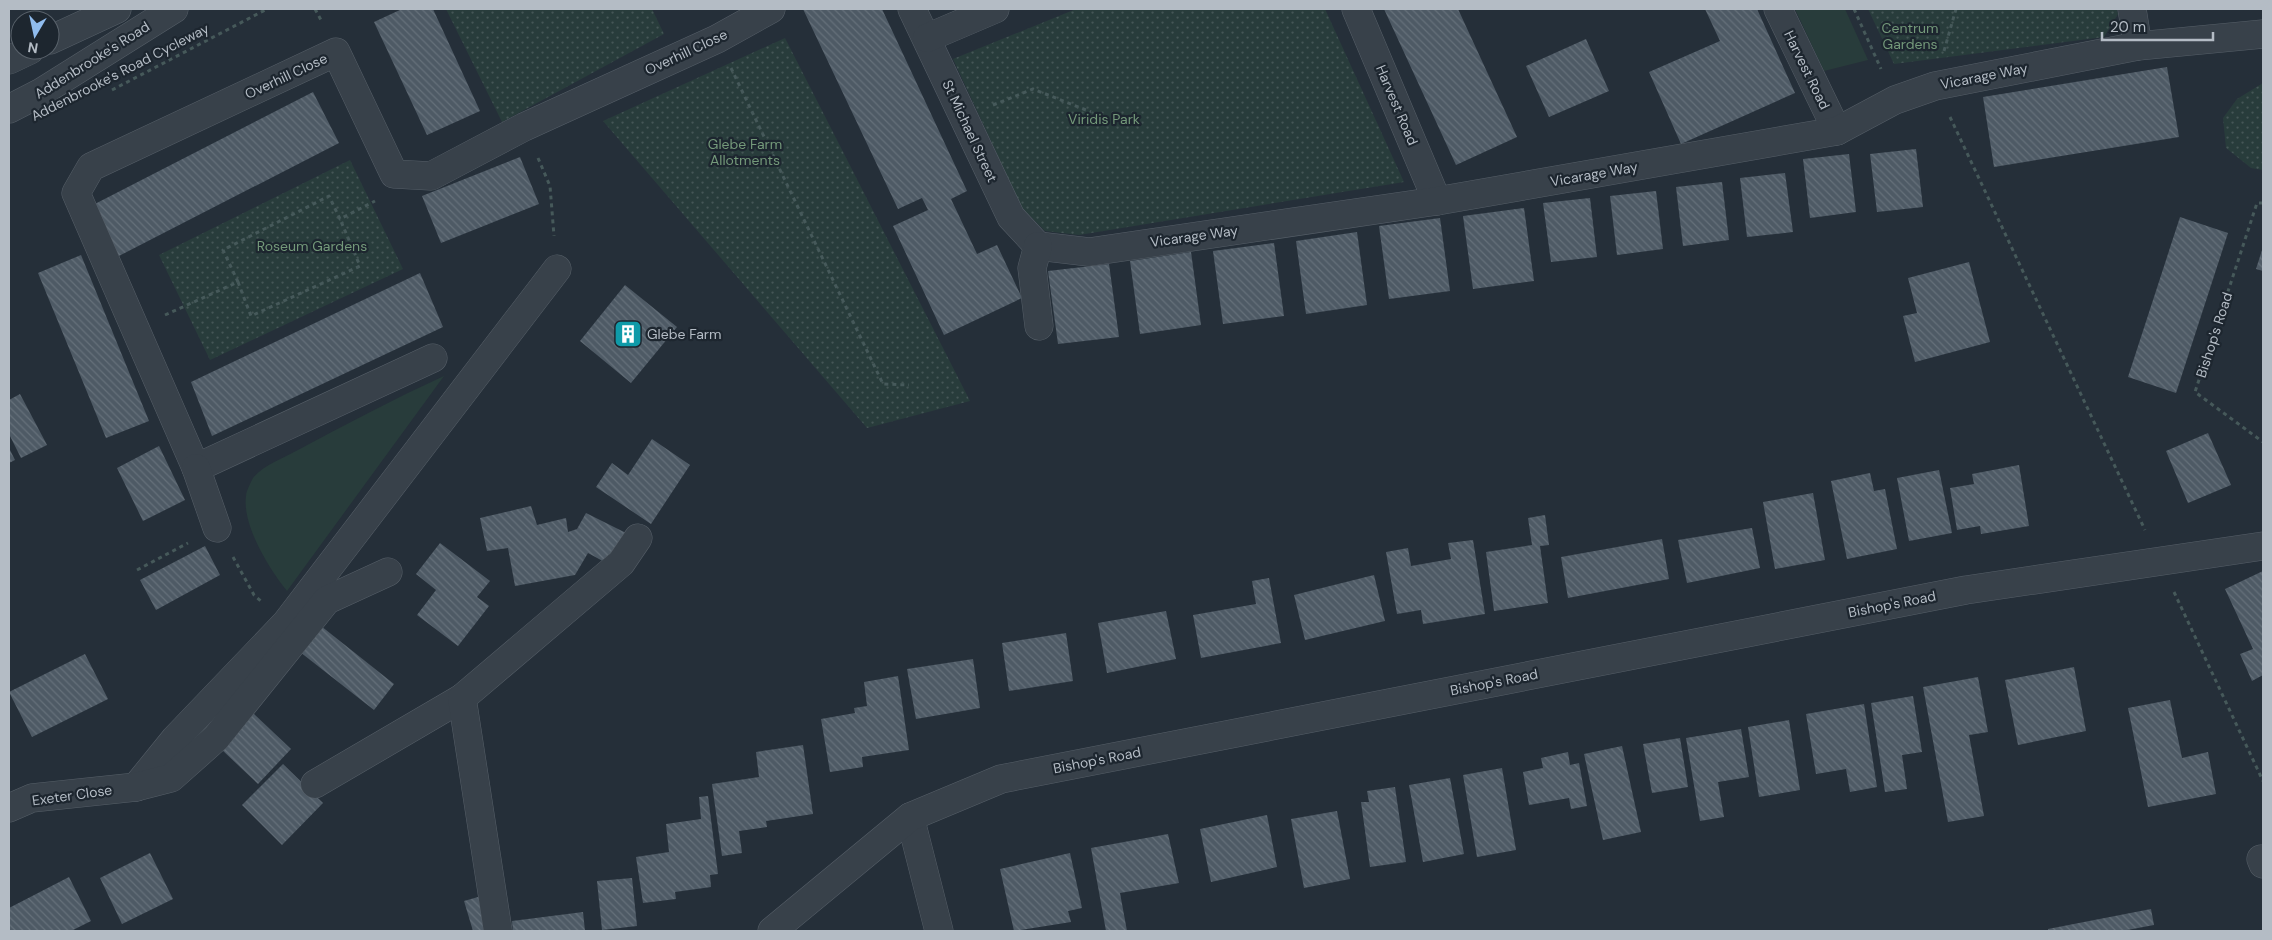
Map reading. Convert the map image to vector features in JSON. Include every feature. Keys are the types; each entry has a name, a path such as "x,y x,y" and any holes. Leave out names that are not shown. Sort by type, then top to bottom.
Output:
{"street":[{"path":"60,35 117,9"},
{"name":"Addenbrooke's Road","path":"9,109 40,93 174,9"},
{"name":"Overhill Close","path":"217,528 196,468 76,193 91,167 336,52 394,174 431,176 524,127 717,39 771,9"},
{"name":"St Michael Street","path":"912,9 1011,217 1038,246"},
{"path":"927,38 995,9"},
{"name":"Harvest Road","path":"1356,9 1437,201"},
{"name":"Harvest Road","path":"1778,9 1837,131"},
{"path":"2132,9 2138,46"},
{"name":"Vicarage Way","path":"1038,246 1089,252 1437,201 1837,131 1895,100 1935,86 2138,46 2263,34"},
{"path":"1038,246 1032,268 1039,326"},
{"path":"136,787 175,739 286,623 557,269"},
{"path":"196,468 433,358"},
{"path":"315,784 462,698 621,563 638,538"},
{"name":"Bishop's Road","path":"772,931 910,817 1001,779 1966,590 2263,546"},
{"name":"Exeter Close","path":"9,808 32,798 136,787 171,778 216,738 326,600 388,572"},
{"path":"462,698 498,931"},
{"path":"910,817 939,931"}],"path":[{"name":"Addenbrooke's Road Cycleway","path":"110,91 267,9"},
{"path":"1854,9 1895,100"},
{"path":"1956,9 1935,86 2263,781"},
{"path":"717,39 882,384 909,385"},
{"path":"989,96 992,105 1033,89 1091,112"},
{"path":"524,127 550,186 557,269"},
{"path":"340,219 386,196 394,174"},
{"path":"329,196 340,219 360,266 251,316 223,250 329,196"},
{"name":"Bishop's Road","path":"2263,203 2257,203 2195,392 2263,442"},
{"path":"135,328 238,282"},
{"path":"137,570 217,528 254,595 286,623"}],"green space":[{"path":"446,9 652,9 664,34 502,122"},
{"name":"Viridis Park","path":"1076,9 1325,9 1404,182 1079,235 1045,231 1022,208 953,59"},
{"path":"1795,9 1845,9 1868,60 1824,71"},
{"name":"Centrum Gardens","path":"1868,9 2117,9 2118,14 2104,37 1894,64"},
{"name":"Glebe Farm Allotments","path":"785,38 970,401 867,428 603,121"},
{"path":"2263,83 2263,170 2251,168 2226,148 2223,118 2237,99"},
{"name":"Roseum Gardens","path":"350,160 403,269 210,360 159,255"},
{"path":"444,376 287,591 265,559 252,533 248,520 246,494 253,478 262,469 274,462"}],"building":[{"path":"402,9 433,9 480,111 427,135 374,22"},
{"path":"803,9 882,9 967,191 951,199 977,254 997,245 1022,298 944,335 893,226 928,210 922,198 898,209"},
{"path":"1384,9 1458,9 1517,137 1456,165"},
{"path":"1705,9 1757,9 1795,93 1681,144 1649,72 1720,41"},
{"path":"1586,39 1609,91 1549,117 1526,66"},
{"path":"2167,67 2179,137 1994,167 1983,97"},
{"path":"313,92 339,143 115,258 89,207"},
{"path":"1916,149 1923,207 1877,212 1870,154"},
{"path":"1849,154 1856,212 1810,218 1803,159"},
{"path":"520,157 539,204 441,243 422,196"},
{"path":"1785,173 1793,232 1747,237 1740,178"},
{"path":"1722,182 1729,240 1683,246 1676,187"},
{"path":"1656,191 1663,249 1617,255 1610,196"},
{"path":"1590,198 1597,257 1551,262 1543,203"},
{"path":"1524,208 1534,281 1473,289 1463,216"},
{"path":"2180,217 2228,233 2176,393 2128,377"},
{"path":"1440,218 1450,291 1389,299 1379,226"},
{"path":"1357,232 1367,305 1306,314 1296,241"},
{"path":"1274,243 1284,316 1223,324 1213,251"},
{"path":"2263,247 2263,271 2256,269"},
{"path":"1191,252 1201,325 1140,334 1130,261"},
{"path":"81,255 149,421 106,438 38,273"},
{"path":"1969,262 1990,342 1915,362 1903,316 1917,313 1908,278"},
{"path":"1109,264 1119,337 1058,344 1048,271"},
{"path":"420,273 443,327 212,436 191,382"},
{"name":"Glebe Farm","path":"625,285 677,327 631,383 580,341"},
{"path":"20,394 47,445 21,458 9,434 9,400"},
{"path":"2208,433 2231,485 2188,503 2166,451"},
{"path":"652,439 690,465 651,524 596,487 612,463 628,475"},
{"path":"159,446 185,500 143,521 117,468"},
{"path":"9,448 15,460 9,463"},
{"path":"2019,465 2029,526 1981,534 1980,526 1957,530 1950,488 1974,484 1972,474"},
{"path":"1939,470 1952,533 1909,541 1897,478"},
{"path":"1870,473 1874,491 1885,489 1897,549 1847,559 1831,481"},
{"path":"1813,493 1825,560 1775,569 1763,502"},
{"path":"531,506 537,525 566,518 568,532 577,529 586,513 630,535 610,565 588,553 575,575 515,586 508,548 487,551 480,518"},
{"path":"1545,515 1549,545 1540,546 1548,603 1494,611 1486,552 1532,545 1528,518"},
{"path":"1752,528 1760,568 1687,583 1678,540"},
{"path":"1662,539 1669,579 1568,598 1561,557"},
{"path":"1473,540 1485,614 1423,624 1421,610 1397,614 1386,552 1408,548 1411,566 1451,559 1448,543"},
{"path":"440,543 490,581 477,597 489,606 458,646 417,615 436,590 416,574"},
{"path":"205,546 220,575 156,610 140,580"},
{"path":"2263,571 2263,675 2252,681 2240,654 2253,649 2225,589"},
{"path":"1374,575 1385,621 1305,640 1294,595"},
{"path":"1269,578 1281,643 1201,658 1193,615 1256,604 1252,581"},
{"path":"1166,611 1176,659 1107,673 1098,623"},
{"path":"321,626 394,684 374,710 300,652"},
{"path":"1066,633 1073,681 1009,691 1002,643"},
{"path":"85,654 108,699 32,737 9,692"},
{"path":"973,659 980,708 916,719 907,669"},
{"path":"2074,667 2086,731 2018,745 2005,680"},
{"path":"898,676 909,750 862,757 863,767 830,772 821,719 855,713 854,708 867,706 864,682"},
{"path":"1978,677 1988,732 1969,735 1984,816 1948,822 1923,687"},
{"path":"1913,696 1922,752 1902,755 1907,789 1885,792 1871,703"},
{"path":"2170,700 2182,758 2208,752 2216,794 2148,807 2128,708"},
{"path":"1864,704 1877,787 1850,792 1846,769 1816,774 1806,714"},
{"path":"253,713 291,749 258,784 220,748"},
{"path":"1789,720 1800,790 1759,797 1748,727"},
{"path":"1741,729 1749,777 1718,782 1724,817 1700,821 1686,738"},
{"path":"1680,738 1688,787 1652,793 1643,744"},
{"path":"803,745 813,814 766,821 767,827 739,831 742,853 722,856 712,784 759,777 756,752"},
{"path":"1622,746 1641,832 1603,840 1584,754"},
{"path":"1568,752 1570,765 1579,763 1587,806 1571,809 1569,798 1529,805 1523,772 1543,768 1541,758"},
{"path":"283,764 323,803 282,845 242,805"},
{"path":"1502,768 1516,850 1477,857 1463,775"},
{"path":"1450,778 1464,854 1423,862 1409,785"},
{"path":"1395,787 1406,862 1370,867 1361,802 1369,802 1367,791"},
{"path":"708,796 718,874 710,875 711,887 675,892 676,899 643,903 636,857 669,852 666,824 701,819 699,797"},
{"path":"1337,811 1350,879 1304,888 1291,819"},
{"path":"1267,815 1277,867 1211,882 1200,829"},
{"path":"1168,834 1179,883 1120,893 1127,931 1106,931 1091,848"},
{"path":"150,853 173,899 122,924 100,878"},
{"path":"1070,853 1082,908 1068,911 1071,922 1014,931 1000,869"},
{"path":"69,877 91,921 71,931 9,931 9,908"},
{"path":"632,878 637,926 602,930 597,881"},
{"path":"485,895 496,931 473,931 464,901"},
{"path":"2151,909 2154,925 2122,931 2048,931 2048,929"},
{"path":"583,912 585,931 513,931 512,921"}],"place":[{"name":"Glebe Farm","path":"628,334"}]}
